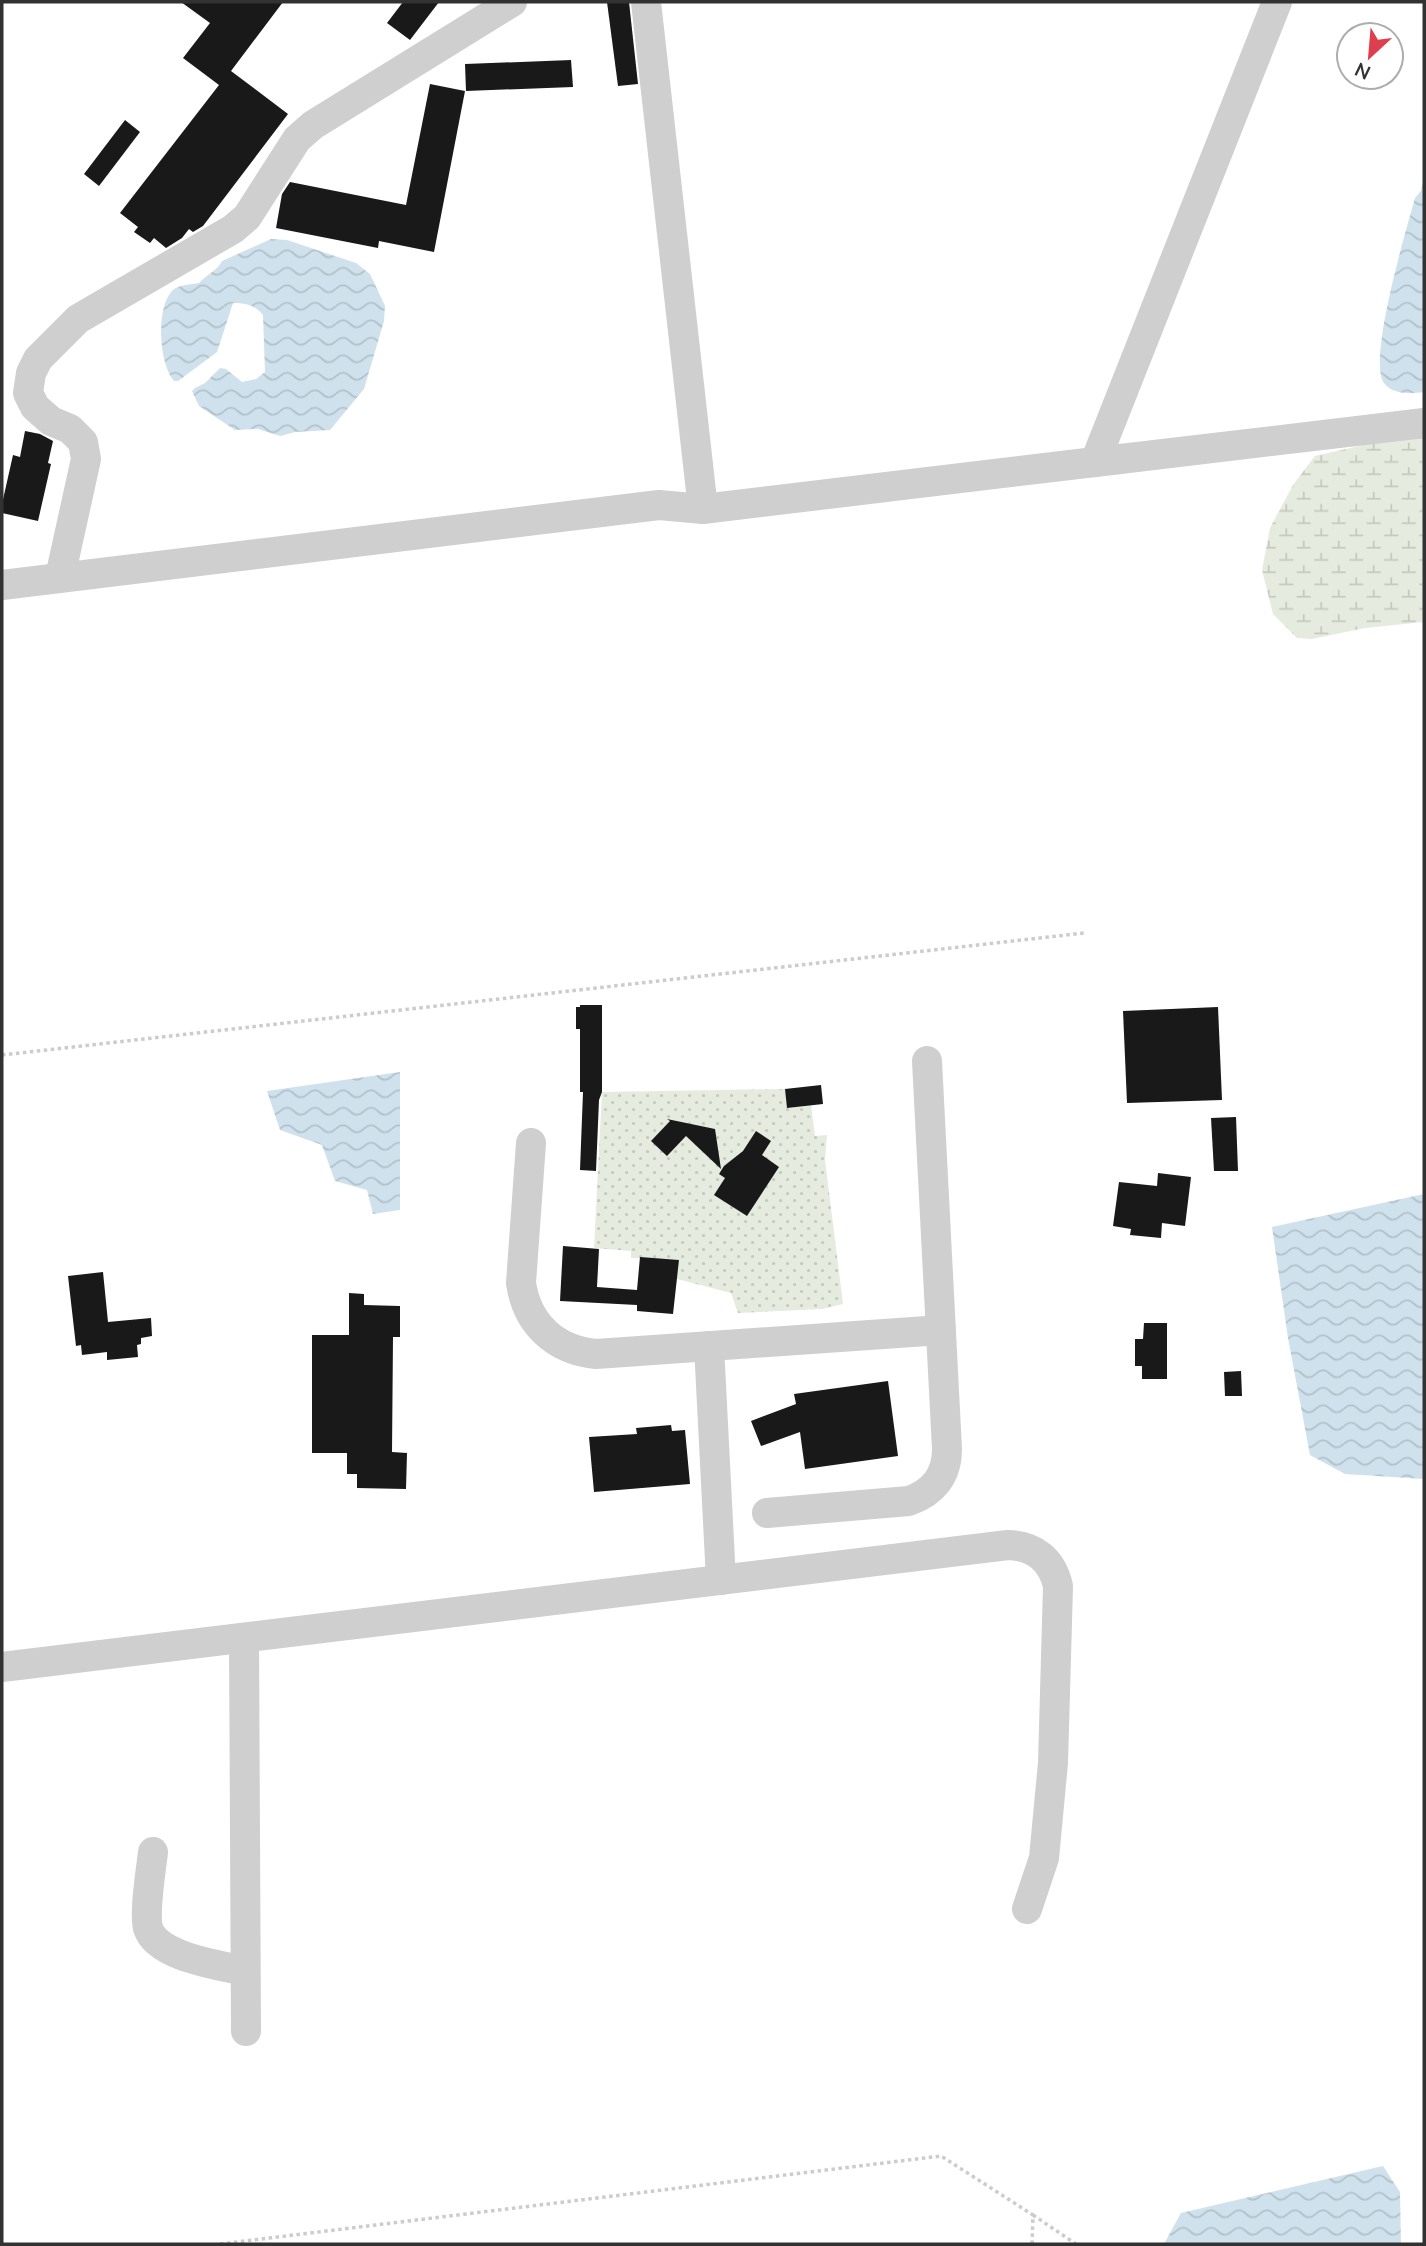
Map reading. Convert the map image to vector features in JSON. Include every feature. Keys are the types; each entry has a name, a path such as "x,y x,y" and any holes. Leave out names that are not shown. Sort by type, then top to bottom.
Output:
{"street":[{"path":"60,577 86,460 83,442 70,429 51,421 35,407 28,393 31,373 38,359 78,319 233,229 247,217 297,139 313,125 512,2"},
{"path":"646,2 704,509"},
{"path":"1095,462 1278,2"},
{"path":"2,585 659,505 704,509 1424,423"},
{"path":"767,1513 909,1501 928,1492 941,1477 947,1458 927,1061"},
{"path":"531,1143 521,1283 528,1309 542,1331 562,1345 584,1353 596,1354 941,1330"},
{"path":"709,1346 721,1580"},
{"path":"2,1667 1008,1545 1028,1548 1052,1567 1058,1586 1053,1763 1044,1858 1027,1909"},
{"path":"244,1638 246,2031"},
{"path":"153,1852 147,1915 148,1929 156,1941 169,1950 245,1971"}],"path":[{"path":"2,1055 1084,933"},
{"path":"220,2244 941,2156 1076,2244"},
{"path":"1032,2244 1034,2215"}],"green space":[{"path":"1424,434 1424,622 1365,628 1312,639 1297,638 1273,614 1262,570 1270,528 1293,485 1315,456 1408,435"},
{"path":"785,1089 788,1108 811,1105 815,1136 827,1135 825,1160 843,1304 822,1309 738,1313 731,1293 677,1279 679,1260 631,1258 631,1251 594,1248 602,1092"}],"water":[{"path":"1424,178 1424,392 1403,393 1392,390 1384,383 1380,370 1381,349 1397,263 1415,198 1421,191"},
{"path":"271,239 287,240 356,263 370,274 385,306 384,321 364,389 330,430 295,432 280,436 258,429 235,430 199,406 192,391 220,368 226,369 242,382 256,379 265,372 263,315 250,305 233,303 217,352 178,381 174,381 165,362 161,322 167,298 173,290 199,283 222,261"},
{"path":"400,1072 400,1210 373,1214 367,1190 335,1181 322,1145 280,1130 267,1091"},
{"path":"1424,1194 1424,1479 1345,1474 1310,1455 1288,1338 1272,1227"},
{"path":"1383,2166 1400,2192 1401,2244 1164,2244 1181,2213"}],"building":[{"path":"181,2 283,2 231,71 288,114 203,226 193,232 189,229 182,238 166,248 154,238 150,243 134,232 138,227 120,213 219,85 183,58 210,23"},
{"path":"403,2 439,2 410,40 387,23"},
{"path":"607,2 629,2 638,84 618,86"},
{"path":"571,60 573,87 466,91 465,64"},
{"path":"430,84 465,91 434,252 379,241 378,248 276,228 282,194 290,182 406,205"},
{"path":"125,120 140,132 99,186 84,174"},
{"path":"25,431 40,434 53,441 48,463 51,464 38,521 2,513 13,455 20,457"},
{"path":"602,1005 602,1092 599,1100 596,1171 580,1170 583,1092 580,1092 580,1029 576,1029 576,1007"},
{"path":"1218,1007 1222,1100 1127,1103 1123,1011"},
{"path":"821,1085 823,1104 787,1108 785,1089"},
{"path":"1236,1117 1238,1171 1214,1171 1211,1118"},
{"path":"667,1119 715,1129 721,1169 686,1136 667,1156 651,1141 670,1121"},
{"path":"756,1131 771,1141 762,1155 779,1167 747,1216 714,1195 725,1178 719,1174 724,1166 743,1151"},
{"path":"1158,1173 1191,1177 1185,1226 1162,1223 1161,1238 1130,1235 1131,1229 1113,1226 1119,1182 1157,1186"},
{"path":"563,1246 599,1249 597,1287 637,1290 640,1257 679,1260 673,1314 637,1311 637,1305 560,1301"},
{"path":"103,1272 108,1322 151,1318 152,1336 141,1338 141,1344 137,1345 138,1357 107,1360 107,1352 82,1355 81,1345 76,1346 68,1276"},
{"path":"349,1293 364,1294 364,1305 400,1306 400,1337 393,1337 392,1452 407,1453 406,1489 357,1488 357,1474 347,1474 347,1453 312,1453 312,1335 349,1335"},
{"path":"1144,1323 1167,1323 1167,1379 1142,1379 1142,1366 1135,1366 1135,1339 1143,1339"},
{"path":"1241,1371 1242,1396 1225,1396 1224,1372"},
{"path":"888,1381 898,1456 805,1469 800,1432 761,1446 751,1421 796,1404 794,1394"},
{"path":"671,1425 672,1431 685,1430 690,1484 594,1492 589,1437 637,1434 636,1428"}]}
